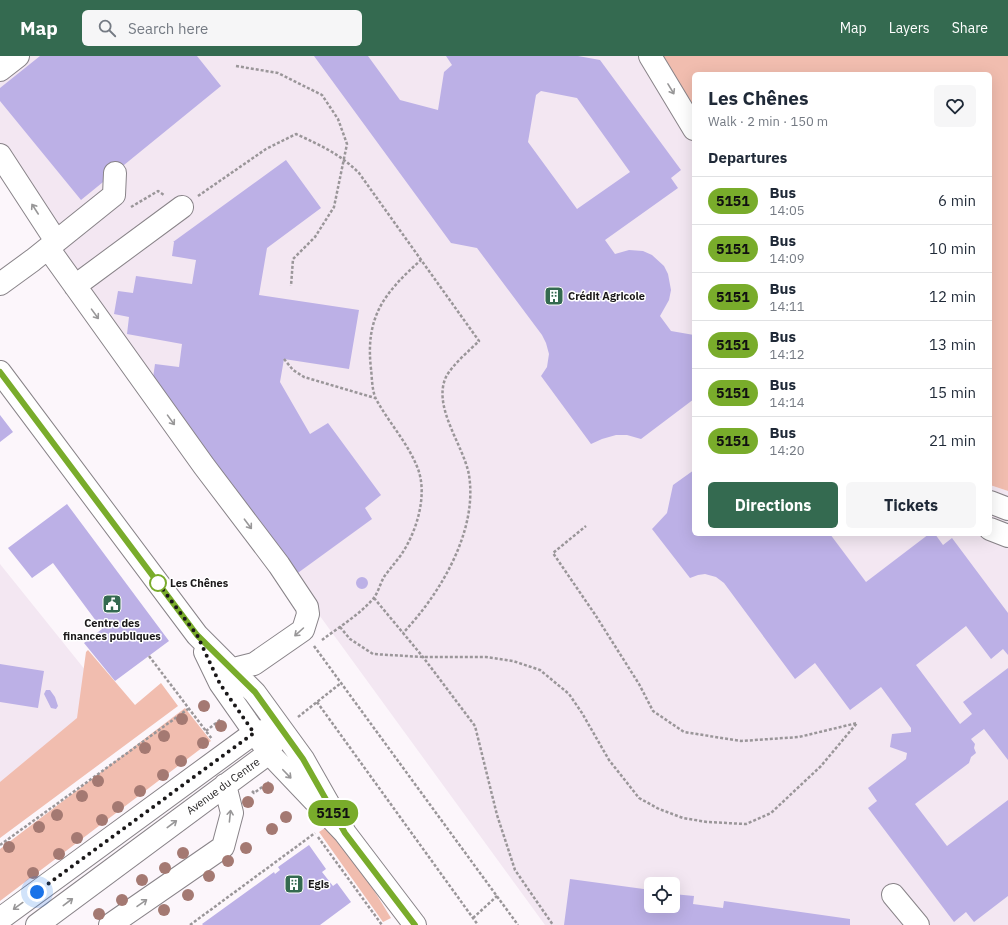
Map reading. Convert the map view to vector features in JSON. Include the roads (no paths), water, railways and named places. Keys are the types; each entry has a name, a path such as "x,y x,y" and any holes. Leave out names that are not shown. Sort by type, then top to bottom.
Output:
{"street":[{"path":"0,70 18,56"},
{"path":"650,56 692,126"},
{"path":"0,155 75,286 195,454 279,565 307,607 308,614 303,630 254,664 230,670"},
{"path":"0,284 52,245 114,195 115,173"},
{"path":"75,286 182,207"},
{"path":"0,372 197,635 230,670 287,723 303,759 345,833"},
{"path":"992,503 1008,509"},
{"path":"992,530 1008,536"},
{"path":"197,635 220,684 269,753 284,771 345,833 416,925"},
{"path":"0,919 254,733 287,723"},
{"name":"Avenue du Centre","path":"37,925 269,753 287,723"},
{"path":"110,925 223,847 232,813 225,785"},
{"path":"893,894 918,925"}],"place":[{"name":"Crédit Agricole","path":"554,296"},
{"name":"Les Chênes","path":"158,583"},
{"name":"Centre des finances publiques","path":"112,604"},
{"name":"Egis","path":"294,884"}]}
